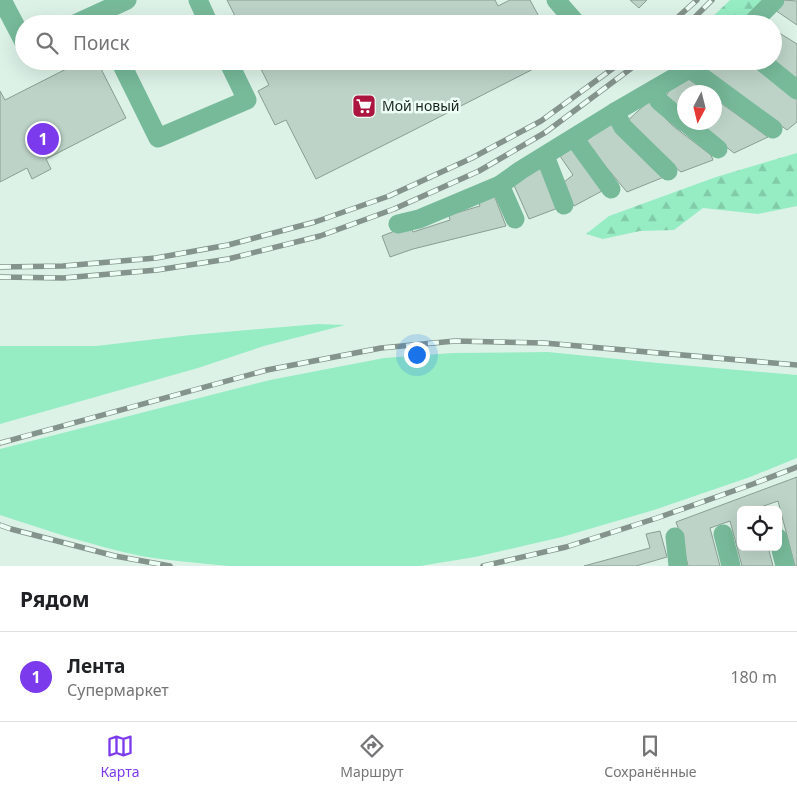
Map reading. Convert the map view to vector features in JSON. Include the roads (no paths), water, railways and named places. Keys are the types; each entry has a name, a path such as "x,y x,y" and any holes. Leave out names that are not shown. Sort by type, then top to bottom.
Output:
{"lane":[{"path":"2,0 15,25"},
{"path":"106,15 127,0"},
{"path":"198,0 205,15"},
{"path":"556,0 569,15"},
{"path":"760,15 775,0"},
{"path":"124,70 158,138 247,100 232,70"},
{"path":"398,224 419,219 500,185 615,112 688,70"},
{"path":"703,70 773,129"},
{"path":"772,70 797,90"},
{"path":"655,89 659,101 677,116"},
{"path":"615,112 623,127 668,171"},
{"path":"695,130 718,149"},
{"path":"574,138 610,189"},
{"path":"545,156 564,205"},
{"path":"500,185 515,219"},
{"path":"723,534 732,566"},
{"path":"672,564 675,537"},
{"path":"781,551 785,566"}],"railway":[{"path":"680,15 697,0"},
{"path":"697,15 712,0"},
{"path":"0,267 63,266 156,258 228,245 315,222 389,196 472,158 541,121 611,70"},
{"path":"0,277 63,278 157,270 228,259 320,236 394,209 479,171 546,132 629,70"},
{"path":"0,443 267,370 381,348 455,341 544,343 797,365"},
{"path":"483,566 566,547 657,518 797,467"},
{"path":"0,525 115,556 170,566"}],"place":[{"name":"Мой новый","path":"364,106"},
{"name":"Лента","path":"43,139"}]}
